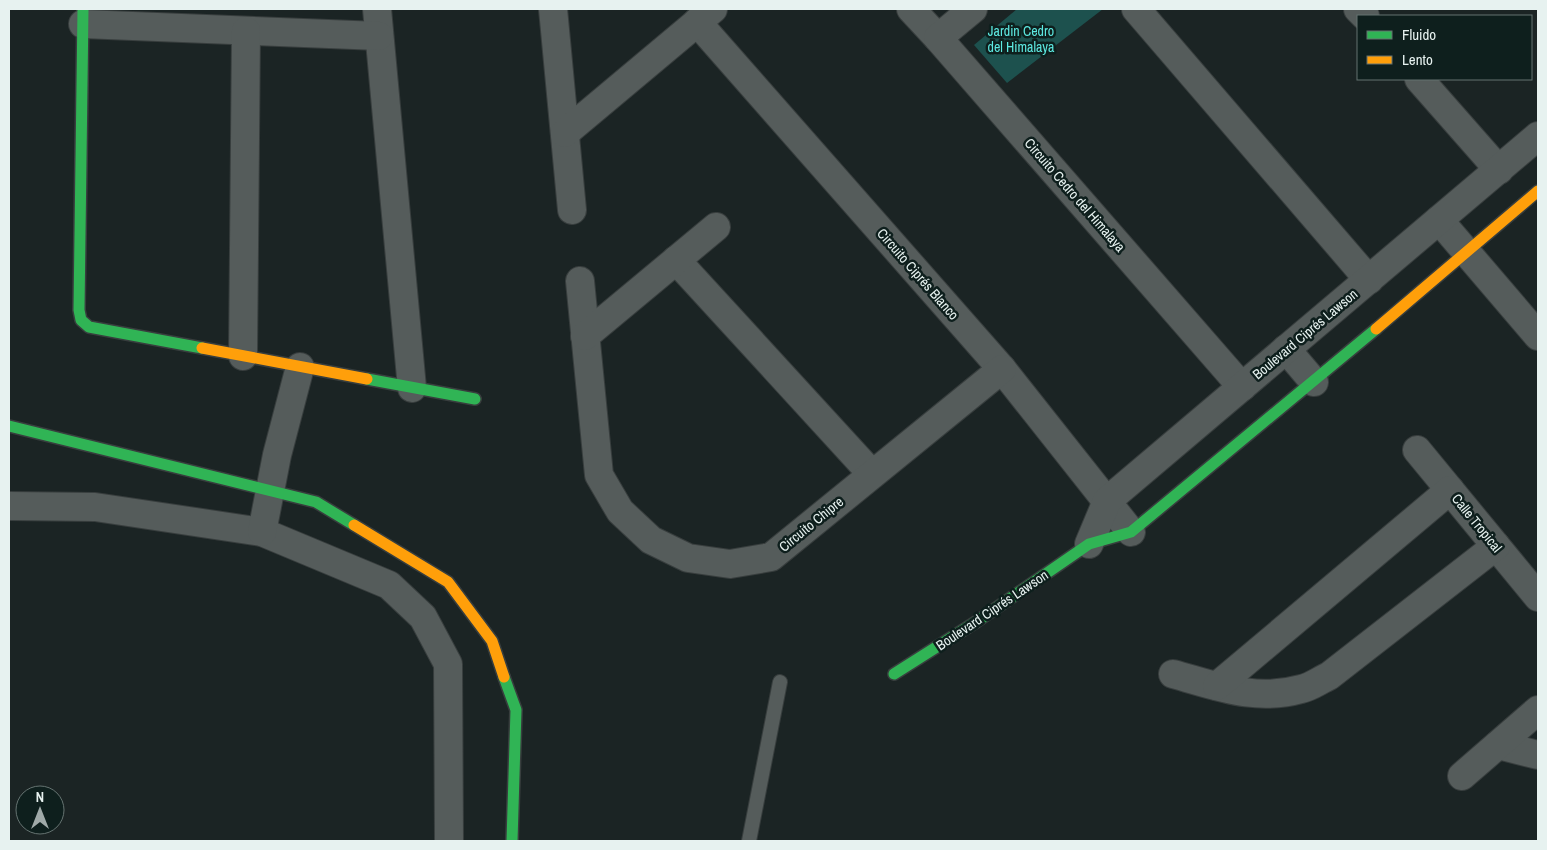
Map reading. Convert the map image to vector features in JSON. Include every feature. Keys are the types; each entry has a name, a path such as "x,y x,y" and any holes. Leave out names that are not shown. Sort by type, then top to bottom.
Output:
{"street":[{"path":"377,9 412,388"},
{"path":"553,9 572,210"},
{"name":"Circuito Cedro del Himalaya","path":"912,9 1242,387"},
{"path":"938,38 973,9"},
{"path":"1136,9 1369,280"},
{"name":"Circuito Ciprés Blanco","path":"565,133 705,15 1002,369 1131,532"},
{"path":"379,36 246,31 83,16 79,310 81,320 88,328 475,399"},
{"path":"243,356 246,31"},
{"path":"1421,80 1499,170"},
{"name":"Boulevard Ciprés Lawson","path":"1089,544 1107,500 1538,136"},
{"name":"Boulevard Ciprés Lawson","path":"894,674 976,622 1089,544 1131,532 1314,382 1538,191"},
{"path":"1439,220 1538,336"},
{"path":"585,336 716,227"},
{"path":"676,260 872,474"},
{"name":"Circuito Chipre","path":"580,281 599,475 620,511 651,540 688,558 730,564 771,557 1002,369"},
{"path":"1286,349 1314,382"},
{"path":"262,532 284,426 300,367"},
{"path":"9,426 316,502 448,582 492,640 516,710 512,841"},
{"name":"Calle Tropical","path":"1417,450 1538,597"},
{"path":"1217,686 1450,490"},
{"path":"9,506 95,507 262,532 389,585 423,617 448,664 449,841"},
{"path":"1173,674 1246,694 1274,695 1303,689 1329,676 1496,546"},
{"path":"1462,776 1538,710"},
{"path":"1498,745 1538,755"}],"lane":[{"path":"749,841 780,682"}],"green space":[{"name":"Jardin Cedro del Himalaya","path":"1017,9 1103,9 1007,83 974,45"}],"traffic: fast":[{"path":"83,9 79,310 81,320 89,327 202,348"},
{"path":"894,674 976,622 1089,544 1131,532 1376,329"},
{"path":"367,379 475,399"},
{"path":"9,426 316,502 354,525"},
{"path":"504,677 516,710 512,841"}],"traffic: slow":[{"path":"1376,329 1538,191"},
{"path":"202,348 367,379"},
{"path":"354,525 448,582 492,641 504,677"}]}
